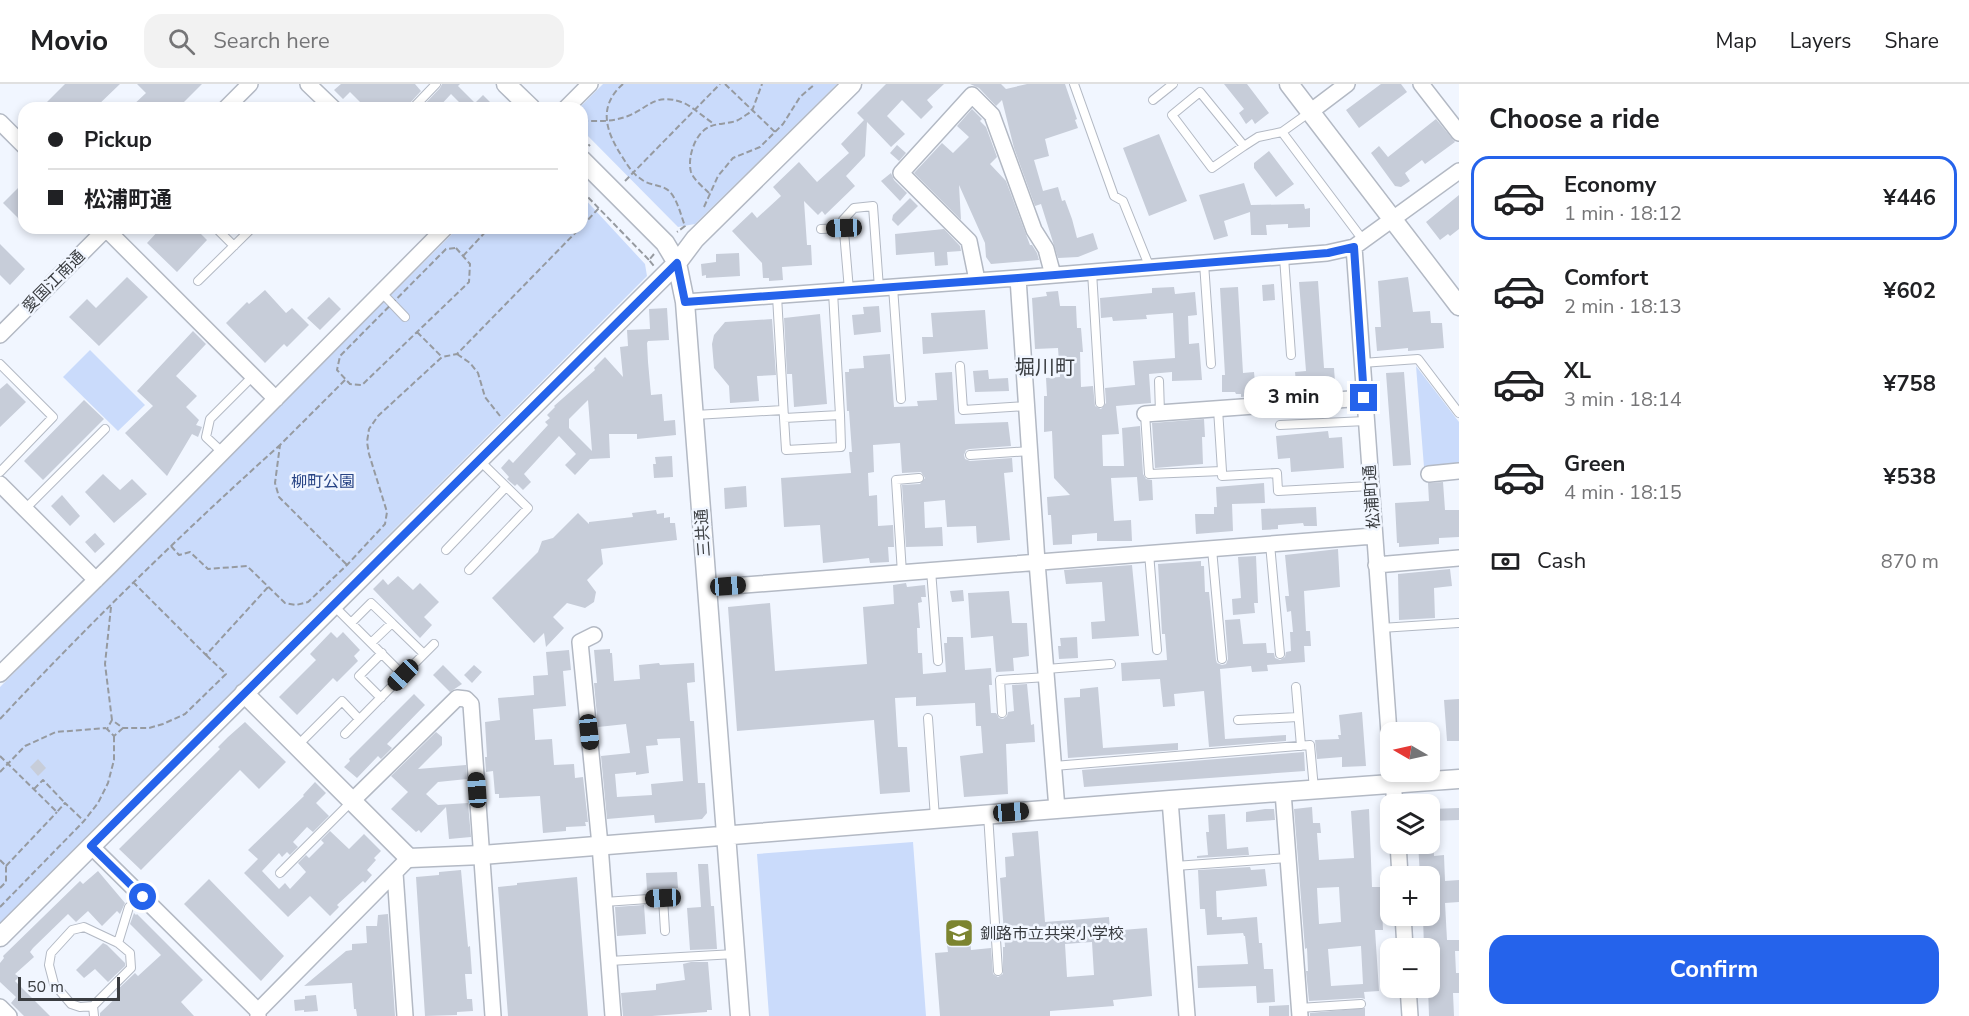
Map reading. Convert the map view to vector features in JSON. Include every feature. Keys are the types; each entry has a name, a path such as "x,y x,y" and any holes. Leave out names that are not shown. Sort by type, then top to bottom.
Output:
{"street":[{"path":"232,102 250,84"},
{"path":"309,84 327,102"},
{"path":"506,84 525,102"},
{"path":"572,102 590,84"},
{"path":"0,937 333,605 354,571 478,460 677,263 686,233 852,84"},
{"path":"1289,84 1459,306"},
{"path":"1310,112 1347,84"},
{"path":"1421,84 1459,133"},
{"path":"977,280 969,241 901,173 972,95 992,115 1034,230 1046,249 1053,275"},
{"path":"0,122 18,140"},
{"name":"三共通","path":"588,166 665,243 677,263 685,302 740,1016"},
{"path":"685,302 1328,253 1359,243 1459,171"},
{"name":"愛国江南通","path":"0,335 100,234"},
{"path":"112,234 276,399"},
{"path":"0,674 440,234"},
{"name":"松浦町通","path":"1359,243 1364,398 1388,722"},
{"path":"1018,278 1037,562 1057,809"},
{"path":"1153,413 1364,398"},
{"path":"1429,474 1459,471"},
{"path":"0,484 96,580"},
{"path":"0,507 11,495"},
{"path":"706,588 1374,536"},
{"path":"1376,565 1459,558"},
{"path":"594,635 580,642 600,845 613,1016"},
{"path":"244,693 409,858"},
{"path":"352,801 457,698 466,699 471,704 493,1016"},
{"path":"91,846 258,1013 409,858 482,855 725,834 1283,792 1380,779"},
{"path":"1440,779 1459,780"},
{"path":"1283,792 1300,1012"},
{"path":"1170,800 1187,1016"},
{"path":"395,873 405,1016"},
{"path":"1409,998 1410,1016"},
{"path":"0,1007 9,1016"}],"lane":[{"path":"419,102 436,84"},
{"path":"1074,84 1114,196 1123,201 1150,268"},
{"path":"1153,100 1173,84"},
{"path":"1244,146 1200,92 1172,115 1212,168 1258,137 1282,132 1310,112"},
{"path":"1282,132 1359,243"},
{"path":"849,290 843,220 854,208 873,206 901,399"},
{"path":"821,229 844,228"},
{"path":"222,234 234,246"},
{"path":"198,281 246,234"},
{"path":"1284,256 1291,355"},
{"path":"1204,263 1211,364"},
{"path":"1092,272 1100,403"},
{"path":"777,296 786,450 842,447 833,291"},
{"path":"382,293 405,316"},
{"path":"1362,363 1418,359 1459,413"},
{"path":"0,364 53,417 0,472"},
{"path":"960,366 963,410 1027,406"},
{"path":"0,378 7,371"},
{"path":"223,453 206,437 210,419 253,376"},
{"path":"1158,381 1153,413 1149,474 1222,471"},
{"path":"1218,409 1222,476 1277,473 1278,492 1370,486"},
{"path":"693,415 840,415"},
{"path":"1280,425 1366,421"},
{"path":"25,509 105,429"},
{"path":"970,455 1030,451"},
{"path":"469,570 528,508 478,460"},
{"path":"902,573 896,480 919,478"},
{"path":"446,550 506,487"},
{"path":"1270,544 1280,654"},
{"path":"1212,549 1222,659"},
{"path":"1149,553 1157,650"},
{"path":"931,570 938,661"},
{"path":"351,623 371,603 424,654"},
{"path":"333,605 403,675"},
{"path":"372,643 392,623"},
{"path":"1381,628 1458,623"},
{"path":"345,734 434,644"},
{"path":"381,698 359,676 382,653"},
{"path":"1002,713 1000,680 1111,664"},
{"path":"1296,687 1301,746"},
{"path":"297,746 342,701 359,719"},
{"path":"1238,720 1298,717"},
{"path":"928,718 935,818"},
{"path":"1054,766 1310,745 1314,789"},
{"path":"280,873 352,801"},
{"path":"988,814 998,971"},
{"path":"1175,866 1288,858"},
{"path":"118,943 129,907 143,897"},
{"path":"604,902 663,898 665,931"},
{"path":"84,927 118,943 130,953 131,968 93,1006 80,1007 71,1004 54,984 48,965 51,953 72,930 84,927"},
{"path":"609,960 735,954"},
{"path":"1300,1012 1361,1004"},
{"path":"93,1006 94,1016"}],"path":[{"path":"623,84 611,98 607,109 607,121 615,146 633,172 642,180 670,192 686,233"},
{"path":"625,181 720,84"},
{"path":"725,84 775,133"},
{"path":"709,193 691,172 693,147 701,132 715,125 736,121 752,111 762,84"},
{"path":"704,207 718,176 733,158 760,147 783,124 800,97 815,84"},
{"path":"588,120 607,121 629,116 647,104 659,100 673,100 686,104 715,125"},
{"path":"588,197 656,268"},
{"path":"588,220 599,208"},
{"path":"686,233 692,220"},
{"path":"463,256 483,234"},
{"path":"171,546 180,555 190,552 208,569 247,566 285,603 296,605 308,602 354,571 385,524 387,512 367,442 369,429 378,416 442,357 457,354 574,234"},
{"path":"649,260 656,252"},
{"path":"417,332 442,357"},
{"path":"457,354 470,363 478,373 485,397 510,428"},
{"path":"0,719 133,582 208,509 280,445 345,380"},
{"path":"280,445 275,483 279,497 354,571"},
{"path":"112,720 123,728 149,728 163,724 185,714 226,674 133,582"},
{"path":"206,656 269,586"},
{"path":"107,729 112,720 105,664 111,604"},
{"path":"114,736 123,728"},
{"path":"0,772 25,746 56,732 107,729 114,736 114,760 108,783 98,803 84,821 0,907"},
{"path":"0,756 57,812"},
{"path":"34,789 43,780 84,821"},
{"path":"0,888 6,882 6,866 66,803"},
{"path":"0,860 6,866"}],"green space":[{"path":"603,84 837,84 695,224 678,227 588,136 588,102 585,102"},
{"name":"柳町公園","path":"588,202 645,264 647,276 0,924 0,687 452,234 588,234"},
{"path":"90,350 145,405 118,431 63,377"},
{"path":"1416,366 1459,422 1459,465 1424,467"},
{"path":"913,842 926,1016 769,1016 757,854"}],"building":[{"path":"65,84 120,84 101,102 47,102"},
{"path":"137,84 202,84 184,102 136,102 146,93"},
{"path":"341,84 415,84 421,91 411,102 360,102 350,92 343,99 334,90"},
{"path":"442,84 460,84 458,86 474,102 459,102 451,94 444,102 427,102"},
{"path":"886,84 944,84 927,100 933,107 921,119 902,100 887,116 905,134 891,147 867,122 865,156 846,176 855,186 825,215 822,211 818,215 804,201 807,245 811,245 812,265 782,267 783,280 769,281 769,278 763,278 762,263 732,231 752,212 757,218 781,196 773,187 799,162 817,182 849,153 841,144 864,120 857,113"},
{"path":"970,84 1001,84 1006,89 1027,84 1065,84 1078,128 1045,139 1049,156 1034,160 1043,191 1058,187 1062,201 1065,200 1077,238 1093,233 1098,249 1078,257 1058,258 1041,204 1035,206 1014,148 1002,100 996,106 979,88"},
{"path":"1224,84 1247,84 1269,113 1255,124 1252,119 1246,124 1239,113 1244,109"},
{"path":"1381,84 1401,84 1407,92 1359,128 1346,110"},
{"path":"483,95 490,102 476,102"},
{"path":"972,109 982,119 980,121 986,127 997,157 990,164 1006,181 1030,245 1037,253 1039,260 991,264 986,257 985,243 959,185 961,220 914,173 942,143 953,153 969,137 957,126"},
{"path":"1436,119 1455,142 1425,164 1422,160 1405,173 1410,181 1401,187 1395,186 1371,153 1379,146 1388,157"},
{"path":"1159,134 1187,201 1149,216 1123,148"},
{"path":"897,145 906,153 899,161 890,153"},
{"path":"1269,151 1294,184 1276,197 1254,168 1254,163"},
{"path":"891,173 894,180 907,193 900,201 881,181"},
{"path":"1244,183 1251,205 1304,204 1305,209 1310,208 1310,227 1288,228 1288,224 1266,225 1267,235 1251,235 1250,212 1224,221 1228,236 1214,240 1199,195"},
{"path":"18,188 18,218 3,203"},
{"path":"1459,195 1459,229 1440,240 1426,222"},
{"path":"910,198 918,206 898,226 892,220 893,215"},
{"path":"944,229 960,246 961,251 947,252 948,265 935,266 934,252 896,255 895,234"},
{"path":"155,234 201,234 207,240 177,272 147,243"},
{"path":"0,244 25,269 10,285 0,275"},
{"path":"739,253 740,276 706,278 706,275 702,276 701,264 716,262 716,254"},
{"path":"127,277 148,297 99,346 69,317 87,299 96,308"},
{"path":"1408,277 1413,312 1430,311 1431,323 1442,323 1444,348 1377,351 1375,327 1381,327 1378,281"},
{"path":"1318,281 1324,368 1334,368 1335,382 1309,384 1310,392 1297,393 1295,372 1306,371 1299,282"},
{"path":"1274,284 1275,300 1263,301 1262,285"},
{"path":"1174,287 1175,294 1195,292 1197,315 1188,316 1189,344 1199,343 1202,380 1172,381 1172,372 1149,374 1151,403 1116,406 1119,434 1102,435 1103,466 1124,466 1122,428 1140,426 1143,474 1146,479 1152,480 1153,500 1139,501 1137,477 1111,478 1114,521 1131,520 1132,541 1097,541 1097,533 1072,535 1072,544 1053,545 1047,497 1070,495 1054,478 1052,431 1044,432 1046,378 1060,377 1058,348 1035,349 1032,298 1047,296 1046,292 1058,291 1060,306 1076,306 1077,328 1081,328 1083,352 1080,352 1081,387 1093,386 1095,406 1101,409 1106,403 1105,388 1135,385 1133,361 1175,358 1173,313 1146,315 1147,319 1113,321 1112,317 1101,318 1100,298 1152,293 1152,288"},
{"path":"1238,287 1243,373 1254,372 1256,393 1253,393 1253,396 1241,397 1241,394 1235,392 1222,392 1222,375 1225,375 1220,288"},
{"path":"265,290 286,313 292,308 309,325 287,347 284,344 265,363 226,323 247,302 249,304"},
{"path":"329,297 341,309 320,330 307,318"},
{"path":"879,306 881,332 854,335 852,315 864,314 863,307"},
{"path":"667,308 669,340 648,341 648,362 651,395 662,394 664,421 675,420 676,435 637,439 637,434 609,434 610,458 590,459 575,475 565,465 576,454 559,436 524,474 531,482 523,490 517,484 515,486 507,479 509,477 501,468 509,459 513,463 548,425 545,422 550,418 547,415 554,406 595,370 594,368 605,357 623,377 620,347 628,346 627,330 650,329 649,309","holes":["588,400 592,451 569,428 569,419"]},
{"path":"985,310 988,349 923,354 922,337 933,337 931,313"},
{"path":"820,314 827,404 794,407 792,374 787,374 784,318"},
{"path":"772,319 776,375 757,376 759,401 730,403 729,386 714,368 712,344 714,335 725,322"},
{"path":"193,331 206,344 176,376 197,396 186,407 199,420 196,425 202,427 198,437 192,434 167,476 125,433 153,406 137,391"},
{"path":"890,354 894,407 918,406 917,401 937,400 935,373 952,372 955,424 1008,422 1011,446 970,449 966,450 964,455 965,459 970,461 1012,458 1013,472 1004,473 1010,540 977,543 976,526 947,527 945,500 924,502 925,528 942,527 943,546 906,547 902,485 920,484 925,478 921,472 902,473 900,443 873,445 874,472 868,473 869,496 877,495 878,526 893,525 894,547 888,547 889,562 870,563 869,558 823,563 820,525 784,527 781,478 851,473 849,452 852,452 845,372 849,372 849,369 864,368 863,356"},
{"path":"988,370 989,379 1008,378 1009,391 975,392 973,371"},
{"path":"1404,372 1411,465 1393,466 1386,373"},
{"path":"7,383 26,402 0,427 0,389"},
{"path":"84,400 104,419 43,480 24,461"},
{"path":"1204,419 1203,464 1155,468 1152,423"},
{"path":"1328,431 1329,438 1342,437 1344,468 1291,472 1290,458 1278,459 1276,436"},
{"path":"672,456 673,477 654,478 655,457"},
{"path":"103,474 120,490 132,479 147,494 114,523 85,492"},
{"path":"1443,482 1445,510 1459,510 1459,537 1439,538 1439,544 1399,547 1395,503 1429,501 1428,483"},
{"path":"1264,483 1265,503 1232,504 1233,531 1196,534 1195,514 1214,514 1214,507 1217,507 1216,487"},
{"path":"746,486 747,507 725,509 724,488"},
{"path":"62,495 80,516 70,526 51,506"},
{"path":"1316,507 1317,526 1304,526 1303,523 1278,525 1278,529 1262,530 1261,509"},
{"path":"656,510 657,514 664,513 664,518 670,517 670,523 675,523 677,540 601,549 603,564 587,580 596,592 594,602 585,608 567,603 553,617 564,628 546,647 544,633 534,643 492,598 538,552 542,541 553,538 578,513 589,524 589,522 633,517 632,513"},
{"path":"95,533 105,544 95,553 85,542"},
{"path":"1338,549 1340,587 1304,591 1306,631 1310,631 1311,646 1304,646 1305,662 1267,665 1268,671 1252,672 1251,666 1220,669 1225,739 1286,735 1286,741 1209,747 1204,691 1174,694 1175,706 1163,707 1160,679 1122,681 1121,663 1167,660 1165,634 1162,634 1158,564 1201,561 1201,566 1204,566 1205,592 1209,592 1216,660 1222,665 1226,664 1228,659 1225,620 1240,619 1243,644 1266,643 1267,653 1274,653 1275,658 1280,660 1285,657 1286,652 1291,651 1290,632 1293,632 1291,611 1287,612 1285,596 1289,596 1285,555"},
{"path":"1256,556 1258,603 1254,603 1255,613 1233,615 1232,599 1241,598 1238,557"},
{"path":"1132,565 1139,636 1092,639 1091,622 1105,621 1102,582 1066,584 1064,570"},
{"path":"1450,569 1452,586 1434,588 1435,618 1399,620 1398,574"},
{"path":"398,576 413,590 420,583 439,602 424,617 432,625 420,638 373,589 383,579 388,585"},
{"path":"906,583 907,587 925,585 926,597 921,597 922,602 918,603 920,628 917,628 918,653 922,653 923,674 946,672 944,643 947,643 947,637 963,637 965,670 991,668 992,685 989,685 991,713 996,713 999,718 1003,719 1008,712 1014,711 1012,685 1027,684 1035,742 1006,744 1008,794 964,797 960,756 983,753 981,726 976,726 975,703 916,706 916,697 895,698 898,747 907,747 910,792 880,794 874,720 737,731 728,607 770,603 775,671 867,664 863,607 894,604 893,585"},
{"path":"963,590 964,601 952,602 950,591"},
{"path":"1009,591 1012,623 1027,623 1029,656 1013,658 1014,671 996,672 993,636 971,638 968,593"},
{"path":"331,632 337,638 343,632 360,650 354,656 358,661 337,682 333,678 297,715 279,697 316,660 310,654"},
{"path":"1077,637 1078,658 1059,659 1060,638"},
{"path":"610,649 614,681 640,679 639,665 694,663 695,682 687,683 690,721 694,721 698,783 705,783 707,813 702,819 655,823 654,815 607,819 601,756 630,753 626,724 598,727 594,650","holes":["680,738 683,781 651,784 652,795 617,797 615,774 649,773 646,746 658,745 657,739"]},
{"path":"569,650 571,670 563,671 566,706 533,709 535,740 552,739 554,765 574,764 575,778 583,777 588,822 585,822 586,826 566,827 566,831 543,833 540,796 499,798 499,794 495,794 493,771 486,772 485,722 500,720 498,698 534,695 533,676 548,675 546,652"},
{"path":"443,665 462,684 450,692 433,675"},
{"path":"474,665 482,672 472,683 464,675"},
{"path":"1098,687 1103,748 1178,743 1178,750 1068,758 1064,698 1080,697 1080,689"},
{"path":"414,694 425,705 387,744 392,748 381,759 378,756 357,778 344,767 350,761 349,759"},
{"path":"1459,699 1459,741 1447,741 1444,700"},
{"path":"1362,712 1366,766 1342,767 1342,757 1317,759 1315,740 1339,739 1338,735 1341,735 1339,715"},
{"path":"245,722 286,762 259,789 240,770 141,870 119,849"},
{"path":"436,732 442,737 442,745 418,769 466,765 467,779 438,782 426,794 438,805 468,803 471,837 449,839 446,807 421,833 419,830 416,832 391,809 408,792 391,776"},
{"path":"1304,752 1305,771 1084,787 1082,770"},
{"path":"38,759 46,768 38,776 30,767"},
{"path":"315,782 326,793 316,803 329,816 313,832 307,827 293,842 298,847 290,855 287,852 282,857 279,853 262,871 279,889 285,883 290,889 306,872 298,863 306,855 309,858 324,843 321,840 330,831 349,849 364,834 381,851 367,870 372,875 337,905 339,907 330,916 310,896 288,917 244,873 258,859 248,850 304,796"},
{"path":"1312,807 1313,823 1320,823 1321,833 1317,833 1319,860 1354,858 1351,811 1369,809 1372,887 1380,887 1380,926 1383,926 1383,930 1375,930 1379,991 1364,992 1365,999 1309,1001 1306,971 1308,971 1307,948 1305,949 1294,809","holes":["1339,887 1341,922 1319,924 1317,888","1361,946 1363,984 1331,986 1328,949"]},
{"path":"1459,808 1459,820 1440,821 1440,809"},
{"path":"1274,809 1275,820 1246,822 1246,812"},
{"path":"1225,814 1227,849 1248,847 1249,855 1197,858 1197,856 1208,855 1206,832 1209,832 1208,815"},
{"path":"1038,831 1045,922 1109,917 1110,931 1147,928 1152,996 1113,1000 1114,1006 1050,1011 1050,1016 940,1016 935,953 948,952 946,937 955,936 954,931 969,929 971,950 991,948 993,974 998,977 1003,974 1003,947 1005,947 1000,878 1006,877 1005,857 1014,856 1012,833","holes":["1092,942 1094,975 1067,977 1065,944"]},
{"path":"1419,854 1444,855 1445,881 1459,880 1459,902 1445,903 1447,940 1459,940 1459,951 1455,951 1456,973 1459,973 1459,993 1453,993 1454,1016 1429,1016 1428,998 1440,998 1440,938 1424,938 1423,926 1440,926 1440,866 1419,866"},
{"path":"698,864 708,864 717,949 690,950 687,908 701,907"},
{"path":"1250,867 1251,870 1265,869 1267,886 1216,891 1217,917 1222,917 1222,920 1257,917 1264,969 1273,969 1275,1002 1257,1003 1256,986 1198,988 1197,966 1248,964 1243,933 1207,935 1205,909 1200,909 1198,870"},
{"path":"461,870 472,974 465,974 467,999 472,999 473,1011 457,1012 457,1015 425,1016 416,877"},
{"path":"98,871 125,903 120,914 117,911 102,926 88,911 76,922 68,914 33,948 30,952 34,957 15,974 19,977 15,981 50,1016 24,1016 11,1003 16,997 0,982 0,963 3,956 80,881 83,884"},
{"path":"677,872 678,888 647,890 646,873"},
{"path":"577,877 588,1016 508,1016 498,887"},
{"path":"209,879 284,956 261,981 184,904"},
{"path":"644,905 646,934 617,936 615,907"},
{"path":"134,913 203,980 181,1002 194,1016 100,1016 100,1013 120,994 116,991 135,973 138,976 161,955 130,924"},
{"path":"388,914 395,1016 357,1016 356,1009 354,1009 352,983 304,986 346,951 352,950 352,944 367,943 366,926 377,926 378,915"},
{"path":"103,943 125,963 125,966 108,982 95,969 84,978 76,970"},
{"path":"708,962 712,1010 652,1016 623,1016 621,993 656,990 656,984 685,980 683,964"},
{"path":"316,995 318,1011 295,1011 294,1000"},
{"path":"1289,1005 1289,1016 1269,1016 1269,1006"},
{"path":"1365,1008 1365,1016 1310,1016 1310,1013"}],"place":[{"name":"釧路市立共栄小学校","path":"959,933"}],"district":[{"name":"堀川町","path":"1045,367"}],"route":[{"path":"143,897 91,846 677,263 685,302 1328,253 1354,247 1364,398"}]}
